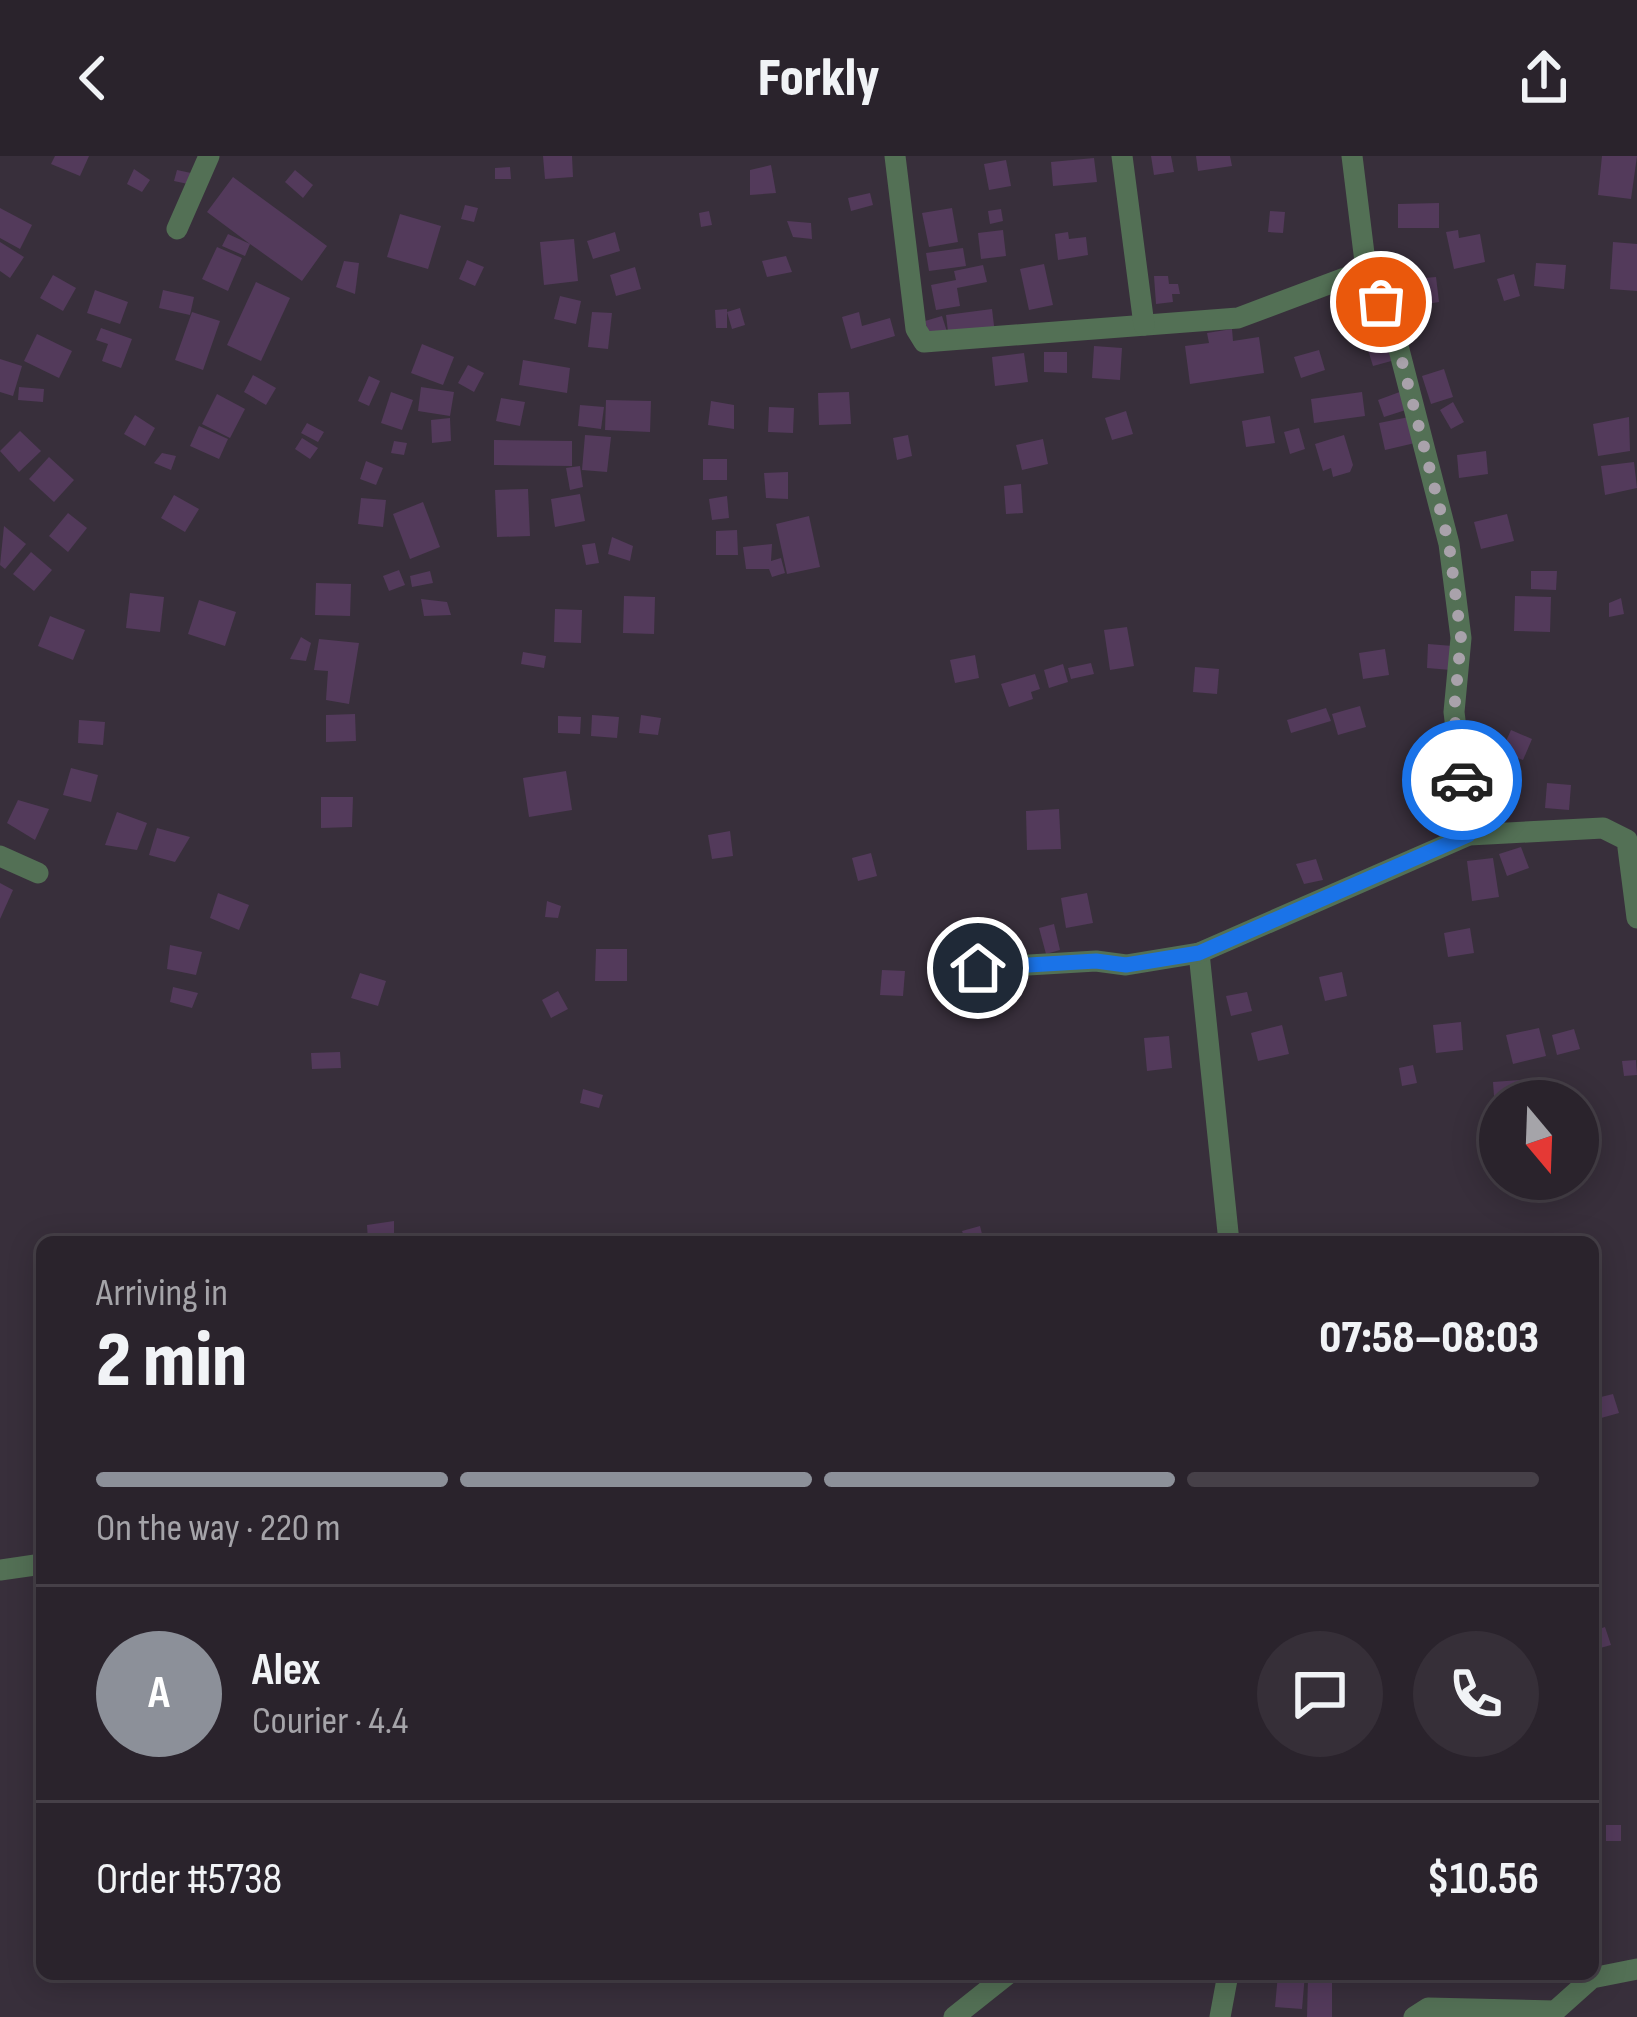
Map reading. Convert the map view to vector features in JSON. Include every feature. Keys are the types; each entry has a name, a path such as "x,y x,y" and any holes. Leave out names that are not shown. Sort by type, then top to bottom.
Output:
{"street":[{"path":"177,229 209,156"},
{"path":"895,156 916,329 924,342 1238,319 1366,271"},
{"path":"1122,156 1144,325"},
{"path":"1352,156 1366,271 1395,334 1449,544 1461,638 1454,712 1468,835"},
{"path":"978,968 1096,961 1126,965 1199,953 1468,835 1603,828 1627,840 1637,917"},
{"path":"0,856 38,873"},
{"path":"1199,953 1228,1236"},
{"path":"0,1570 36,1565"},
{"path":"1599,1977 1637,1969"},
{"path":"954,2017 1000,1980"},
{"path":"1220,2017 1227,1980"},
{"path":"1414,2017 1428,2008 1555,2012 1590,1980"}],"building":[{"path":"55,156 89,156 80,176 51,164"},
{"path":"543,156 572,156 573,177 545,179"},
{"path":"1151,156 1171,156 1174,172 1154,175"},
{"path":"1196,156 1230,156 1232,166 1198,171"},
{"path":"1602,156 1637,156 1631,199 1598,195"},
{"path":"1094,158 1097,182 1053,186 1051,162"},
{"path":"1006,160 1011,186 989,190 984,164"},
{"path":"771,165 776,193 750,195 750,170"},
{"path":"510,167 511,179 495,179 495,168"},
{"path":"134,169 150,180 142,192 127,184"},
{"path":"177,170 191,173 188,184 174,181"},
{"path":"295,170 313,185 303,198 285,182"},
{"path":"233,177 327,246 302,281 207,212"},
{"path":"870,193 873,205 851,211 848,198"},
{"path":"1439,203 1439,228 1398,228 1398,204"},
{"path":"465,205 478,208 474,222 461,219"},
{"path":"0,208 32,225 20,249 0,238"},
{"path":"952,208 958,242 929,247 922,213"},
{"path":"1001,209 1003,221 990,224 988,211"},
{"path":"709,211 712,225 701,227 699,213"},
{"path":"1270,211 1285,212 1283,233 1268,232"},
{"path":"400,214 441,226 428,269 387,257"},
{"path":"787,221 811,223 812,239 793,237"},
{"path":"1003,230 1006,256 981,259 978,233"},
{"path":"1458,230 1459,238 1480,234 1485,262 1454,269 1446,232"},
{"path":"615,232 620,251 593,259 587,241"},
{"path":"1068,232 1069,239 1086,237 1088,255 1058,260 1055,234"},
{"path":"228,234 250,244 245,256 222,246"},
{"path":"574,239 578,281 544,285 540,242"},
{"path":"0,242 24,257 10,278 0,271"},
{"path":"1613,242 1637,244 1637,291 1610,289"},
{"path":"217,247 242,258 228,291 202,279"},
{"path":"963,248 966,266 929,271 926,253"},
{"path":"786,256 792,272 767,277 762,261"},
{"path":"467,260 484,267 475,286 459,279"},
{"path":"344,261 359,263 355,294 336,287"},
{"path":"1536,263 1566,265 1564,289 1534,286"},
{"path":"1044,264 1053,305 1029,310 1020,269"},
{"path":"983,265 987,282 957,288 960,306 936,310 931,285 956,280 954,271"},
{"path":"635,267 641,289 616,296 610,275"},
{"path":"1514,274 1520,296 1504,301 1497,279"},
{"path":"53,275 76,288 63,311 40,298"},
{"path":"1154,276 1168,276 1169,284 1178,284 1180,294 1172,294 1173,302 1156,304"},
{"path":"1436,277 1439,302 1415,306 1413,279"},
{"path":"256,282 290,298 261,361 227,345"},
{"path":"95,290 128,302 120,324 87,313"},
{"path":"163,290 194,297 190,315 159,308"},
{"path":"560,296 581,301 576,324 554,319"},
{"path":"740,308 745,325 732,329 727,312"},
{"path":"727,309 727,328 716,328 715,310"},
{"path":"992,309 995,334 949,340 946,315"},
{"path":"192,312 220,321 203,370 175,360"},
{"path":"592,312 612,313 608,349 588,347"},
{"path":"859,312 862,326 890,318 895,336 851,349 842,317"},
{"path":"942,316 949,338 931,343 925,321"},
{"path":"101,328 132,339 121,368 102,361 108,344 96,340"},
{"path":"1385,328 1395,360 1373,366 1363,334"},
{"path":"1232,329 1233,341 1259,337 1264,373 1190,384 1185,346 1209,343 1207,333"},
{"path":"37,334 72,351 59,378 24,361"},
{"path":"422,344 454,357 443,385 411,373"},
{"path":"1094,346 1122,348 1120,380 1092,378"},
{"path":"1319,350 1325,370 1301,378 1294,357"},
{"path":"1044,352 1067,352 1067,373 1044,372"},
{"path":"1024,353 1028,382 995,386 992,357"},
{"path":"0,359 22,366 13,396 0,392"},
{"path":"523,360 570,368 567,393 519,385"},
{"path":"468,365 484,373 474,392 458,383"},
{"path":"1444,369 1453,397 1431,404 1422,376"},
{"path":"253,375 276,388 266,405 244,392"},
{"path":"369,376 380,381 369,406 358,401"},
{"path":"19,387 44,389 43,402 18,400"},
{"path":"421,387 454,392 450,416 418,411"},
{"path":"1405,390 1412,408 1384,417 1378,400"},
{"path":"391,392 413,400 402,430 381,423"},
{"path":"849,392 851,424 819,425 818,393"},
{"path":"1362,392 1365,416 1314,423 1311,399"},
{"path":"217,394 245,409 230,438 202,424"},
{"path":"501,398 525,402 520,426 496,421"},
{"path":"606,400 651,401 650,432 605,430"},
{"path":"711,401 734,405 734,429 708,425"},
{"path":"1453,402 1464,422 1451,429 1440,410"},
{"path":"580,405 604,407 601,429 578,426"},
{"path":"769,407 794,408 793,433 768,432"},
{"path":"1126,411 1133,434 1112,440 1105,418"},
{"path":"135,415 155,428 145,446 124,434"},
{"path":"1270,416 1275,443 1246,447 1242,421"},
{"path":"1409,417 1415,443 1385,450 1379,423"},
{"path":"1629,417 1630,451 1598,456 1593,424"},
{"path":"450,418 451,441 432,443 431,420"},
{"path":"307,423 324,432 318,442 301,433"},
{"path":"199,426 228,439 219,459 190,446"},
{"path":"1299,428 1305,449 1290,454 1284,432"},
{"path":"20,431 41,451 19,472 0,451"},
{"path":"585,435 611,437 607,472 582,470"},
{"path":"908,435 912,456 897,460 893,438"},
{"path":"1344,435 1353,465 1350,472 1333,477 1331,468 1323,471 1315,444"},
{"path":"302,438 318,448 310,459 295,449"},
{"path":"1043,439 1048,464 1022,470 1016,445"},
{"path":"494,440 572,441 572,466 494,465"},
{"path":"394,441 407,443 404,455 391,453"},
{"path":"1486,451 1488,474 1459,478 1457,455"},
{"path":"162,453 176,456 171,470 154,463"},
{"path":"49,457 74,480 54,502 29,479"},
{"path":"703,459 727,459 727,480 703,480"},
{"path":"366,461 383,468 376,485 360,479"},
{"path":"1634,462 1637,488 1605,495 1601,466"},
{"path":"580,466 583,487 570,490 566,468"},
{"path":"788,472 788,499 766,498 764,473"},
{"path":"1021,484 1023,513 1006,514 1004,486"},
{"path":"528,489 530,536 497,537 495,490"},
{"path":"580,494 585,521 555,527 551,499"},
{"path":"174,495 199,509 185,532 161,518"},
{"path":"727,496 729,518 712,520 709,499"},
{"path":"361,498 386,500 383,527 358,524"},
{"path":"423,502 440,547 410,559 393,514"},
{"path":"68,513 87,528 68,552 49,536"},
{"path":"1507,514 1514,541 1481,549 1474,522"},
{"path":"809,516 820,567 787,574 776,524"},
{"path":"4,526 26,544 5,569 0,565"},
{"path":"737,530 738,555 716,555 716,531"},
{"path":"612,537 633,546 630,561 608,554"},
{"path":"595,543 599,563 586,565 582,545"},
{"path":"772,544 771,561 781,558 785,573 772,577 769,569 746,569 743,547"},
{"path":"31,552 52,570 34,591 13,574"},
{"path":"399,570 405,585 389,591 383,576"},
{"path":"430,571 433,583 412,587 410,576"},
{"path":"1531,571 1557,571 1556,590 1531,589"},
{"path":"316,583 351,584 350,616 315,615"},
{"path":"130,593 164,597 160,632 126,628"},
{"path":"624,596 655,597 654,634 623,633"},
{"path":"1515,596 1551,597 1550,632 1514,631"},
{"path":"1621,598 1624,614 1609,617 1609,603"},
{"path":"421,599 447,602 451,615 424,616"},
{"path":"199,600 236,612 225,646 188,634"},
{"path":"555,609 582,610 581,643 554,642"},
{"path":"50,616 85,630 73,660 38,646"},
{"path":"1127,627 1134,666 1110,670 1104,630"},
{"path":"301,637 311,643 306,661 290,659"},
{"path":"319,639 359,643 349,704 326,700 328,671 314,670"},
{"path":"1428,644 1453,646 1451,670 1427,668"},
{"path":"1385,649 1389,675 1363,679 1359,653"},
{"path":"523,652 546,656 544,668 521,664"},
{"path":"975,655 979,678 955,683 950,660"},
{"path":"1091,663 1094,674 1071,679 1068,668"},
{"path":"1063,664 1068,682 1049,688 1044,670"},
{"path":"1195,667 1219,669 1217,694 1193,692"},
{"path":"1035,674 1040,689 1031,692 1033,699 1009,707 1001,684"},
{"path":"1360,706 1366,727 1338,735 1332,714"},
{"path":"1326,708 1331,721 1291,733 1287,720"},
{"path":"355,714 356,741 326,742 326,715"},
{"path":"592,715 619,717 617,738 591,736"},
{"path":"641,715 661,718 658,735 639,733"},
{"path":"558,716 581,717 580,734 558,733"},
{"path":"79,720 105,722 103,745 78,743"},
{"path":"1511,730 1532,739 1523,760 1501,752"},
{"path":"71,768 98,775 91,802 63,795"},
{"path":"566,771 572,810 529,817 523,778"},
{"path":"1547,783 1571,785 1569,810 1545,808"},
{"path":"321,797 353,797 352,827 321,828"},
{"path":"1430,798 1439,815 1427,823 1416,805"},
{"path":"18,800 49,809 35,840 7,823"},
{"path":"1059,809 1061,849 1027,850 1026,811"},
{"path":"117,812 147,823 137,850 105,845"},
{"path":"157,828 190,837 175,862 149,855"},
{"path":"730,831 733,856 712,859 708,835"},
{"path":"1521,847 1529,868 1507,876 1499,854"},
{"path":"871,853 877,876 858,881 852,858"},
{"path":"1493,858 1499,897 1472,901 1467,861"},
{"path":"1316,859 1323,880 1304,884 1296,864"},
{"path":"0,883 13,890 0,919"},
{"path":"218,893 249,905 239,930 210,918"},
{"path":"1087,893 1093,923 1066,928 1061,898"},
{"path":"547,901 561,906 558,918 545,917"},
{"path":"1054,924 1060,950 1046,954 1039,928"},
{"path":"1470,928 1474,953 1448,957 1444,933"},
{"path":"968,934 987,935 986,958 967,957"},
{"path":"170,945 202,952 196,975 167,969"},
{"path":"596,949 627,949 627,981 595,981"},
{"path":"882,970 905,971 903,996 880,995"},
{"path":"1342,972 1347,996 1325,1001 1319,977"},
{"path":"360,973 386,981 378,1006 351,998"},
{"path":"173,987 198,993 192,1008 170,1002"},
{"path":"558,991 568,1009 551,1018 542,1000"},
{"path":"1247,992 1252,1011 1231,1016 1226,996"},
{"path":"1461,1022 1463,1050 1436,1053 1433,1025"},
{"path":"1282,1025 1289,1054 1258,1061 1251,1033"},
{"path":"1539,1028 1546,1056 1513,1064 1506,1035"},
{"path":"1574,1029 1580,1049 1557,1055 1552,1035"},
{"path":"1169,1036 1172,1068 1147,1071 1144,1038"},
{"path":"340,1052 341,1068 312,1069 311,1053"},
{"path":"1636,1060 1637,1075 1624,1076 1622,1061"},
{"path":"1413,1065 1417,1083 1402,1086 1399,1068"},
{"path":"583,1089 603,1095 599,1108 580,1103"},
{"path":"394,1221 394,1236 368,1236 367,1225"},
{"path":"980,1226 982,1236 964,1236 962,1231"},
{"path":"1613,1394 1619,1413 1599,1419 1599,1398"},
{"path":"1605,1627 1611,1645 1599,1648 1599,1629"},
{"path":"1606,1825 1621,1825 1621,1841 1606,1841"},
{"path":"1277,1980 1304,1980 1302,2009 1275,2007"},
{"path":"1308,1980 1332,1980 1332,2017 1307,2017"}],"way so far":[{"path":"1381,302 1395,334 1449,544 1461,638 1454,712 1462,780"}],"route":[{"path":"978,968 1096,961 1126,965 1199,953 1468,835 1462,780"}]}
